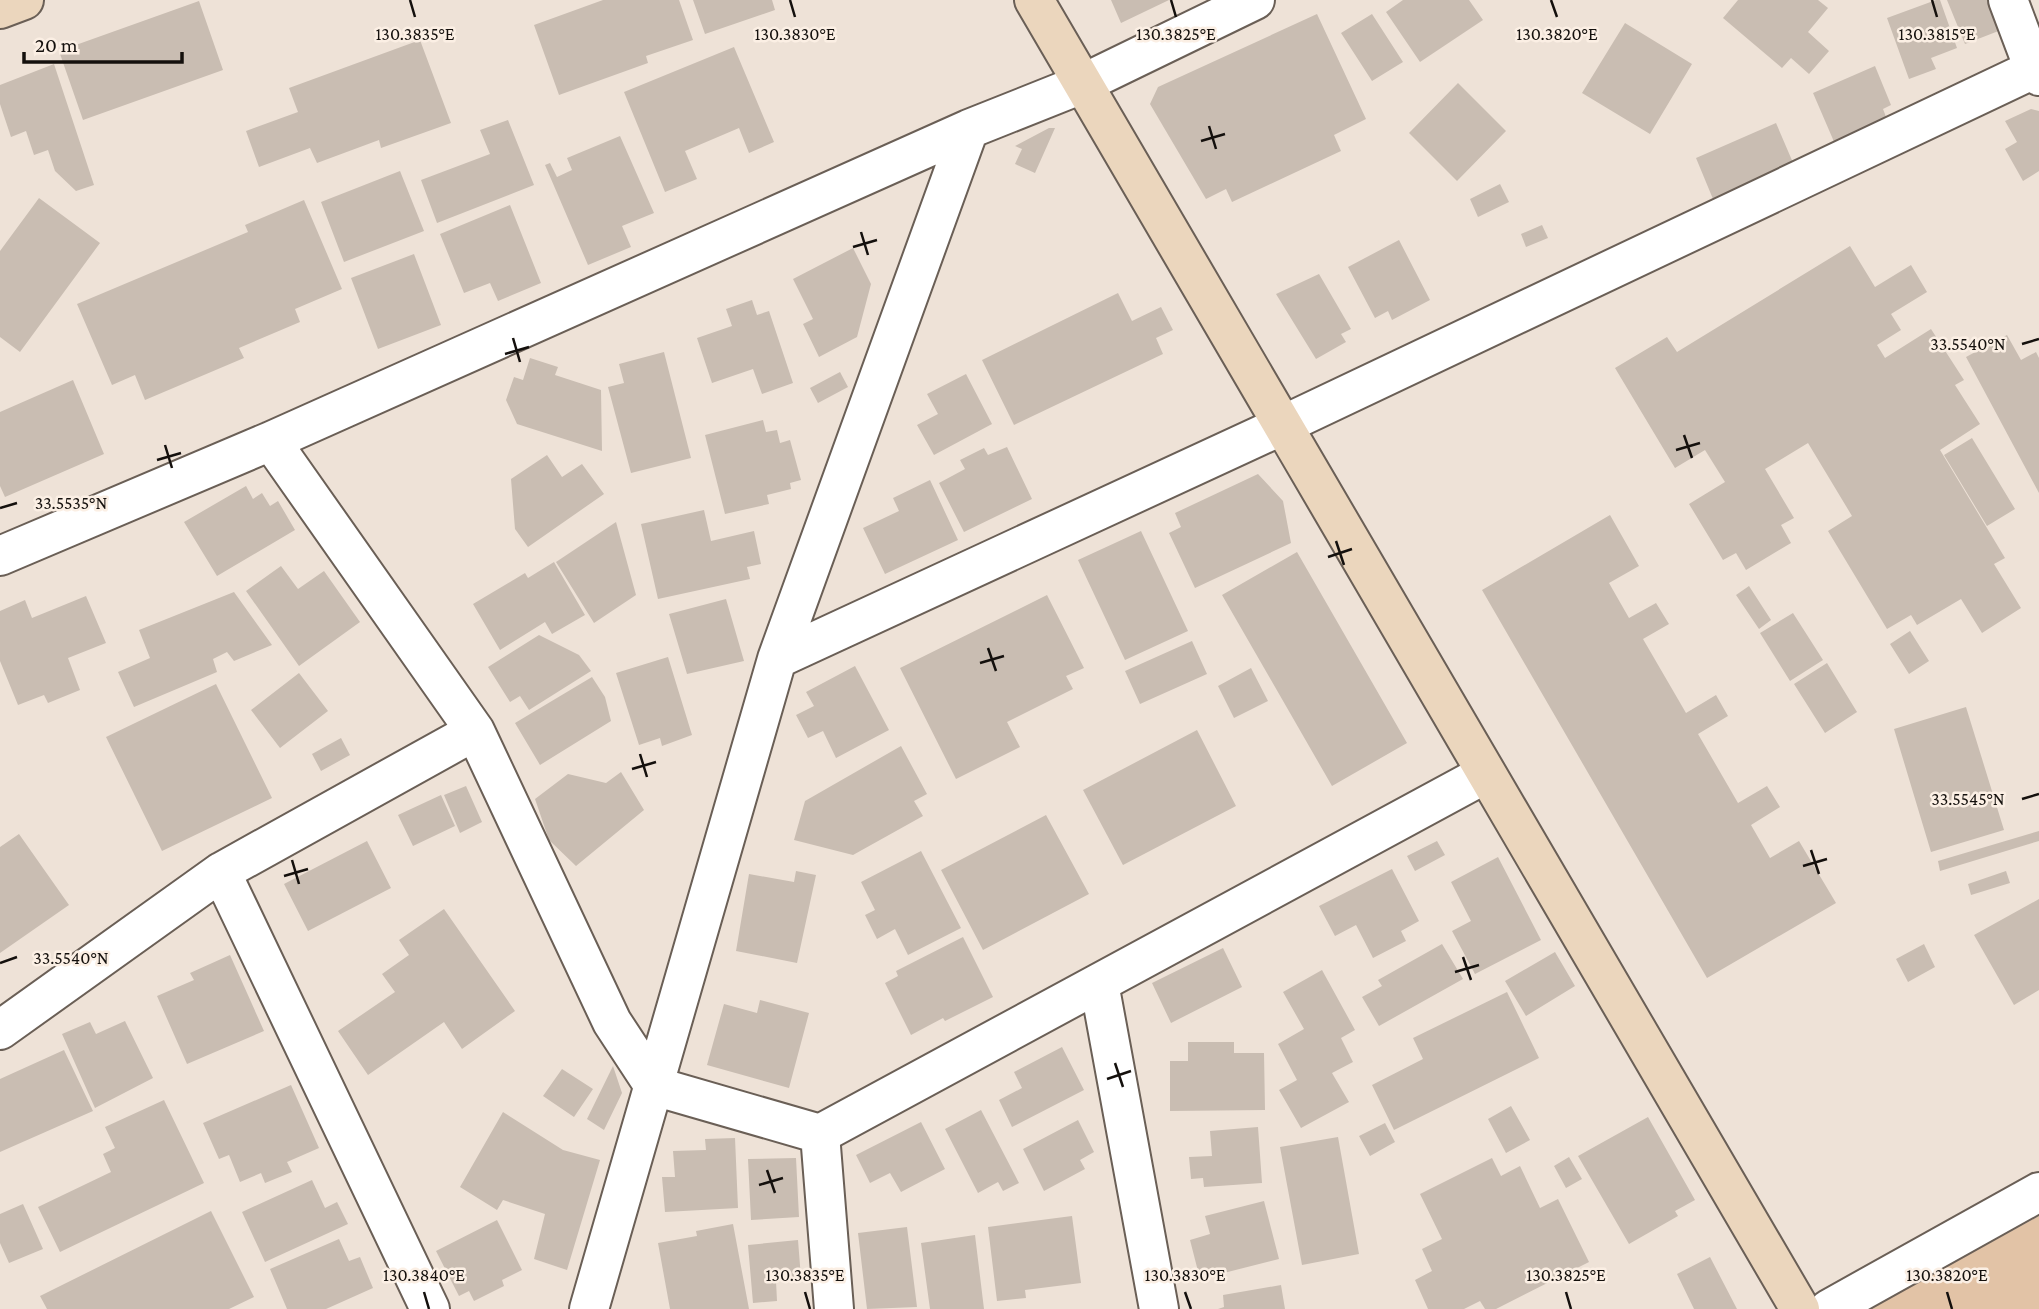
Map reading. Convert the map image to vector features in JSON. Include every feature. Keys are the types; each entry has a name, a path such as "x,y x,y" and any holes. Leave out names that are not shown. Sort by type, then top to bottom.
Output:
{"street":[{"path":"0,9 24,0"},
{"path":"1034,0 1800,1309"},
{"path":"0,556 271,441 969,129 1082,84 1255,0"},
{"path":"777,659 2036,73 2008,0"},
{"path":"589,1309 777,659 969,129"},
{"path":"271,441 475,731 612,1022 654,1086 820,1134 1485,774"},
{"path":"0,1030 221,872 475,731"},
{"path":"221,872 430,1309"},
{"path":"1098,983 1159,1309"},
{"path":"820,1134 834,1309"},
{"path":"1829,1309 2039,1192"}],"shaded area":[{"path":"2039,1216 2039,1309 1869,1309"}],"building":[{"path":"603,0 679,0 693,40 646,56 648,63 559,95 534,25"},
{"path":"693,0 772,0 775,10 705,34"},
{"path":"1111,0 1169,0 1121,23"},
{"path":"1403,0 1469,0 1483,20 1420,62 1386,12"},
{"path":"1738,0 1818,0 1828,8 1808,32 1829,51 1809,74 1791,58 1782,68 1723,18"},
{"path":"1940,0 1957,48 1931,58 1936,69 1909,79 1887,18"},
{"path":"1947,0 2003,0 2014,25 1965,44"},
{"path":"199,1 223,70 83,120 59,51"},
{"path":"1317,14 1366,119 1334,135 1341,151 1232,202 1226,189 1206,199 1150,104 1158,87"},
{"path":"1372,14 1403,62 1372,81 1341,33"},
{"path":"1625,23 1692,64 1650,134 1582,93"},
{"path":"420,40 451,123 381,148 379,140 317,163 310,148 259,167 246,131 298,112 289,88"},
{"path":"734,47 774,142 749,153 739,128 685,151 697,179 665,192 624,92"},
{"path":"54,64 94,185 76,191 55,171 48,150 34,155 26,131 11,137 0,104 0,85"},
{"path":"1875,66 1891,105 1883,109 1888,122 1835,144 1813,93"},
{"path":"1458,83 1506,131 1457,181 1409,133"},
{"path":"2031,109 2039,111 2039,171 2023,181 2005,149 2017,142 2005,121"},
{"path":"508,120 534,185 437,223 421,180 490,154 480,130"},
{"path":"1776,123 1794,165 1713,199 1696,158"},
{"path":"1049,128 1055,128 1035,173 1015,164 1022,149 1015,146"},
{"path":"620,136 654,213 622,226 631,247 588,265 545,165 550,163 557,177 572,170 567,158"},
{"path":"400,171 424,231 344,262 321,202"},
{"path":"1500,184 1509,202 1478,217 1470,199"},
{"path":"39,198 100,243 20,352 0,337 0,251"},
{"path":"304,200 342,289 295,309 300,322 239,348 244,358 145,400 135,375 112,385 77,304 248,232 245,225"},
{"path":"510,205 541,283 498,301 490,283 464,293 440,234"},
{"path":"1542,225 1548,238 1526,247 1521,234"},
{"path":"1399,240 1430,300 1392,320 1388,311 1375,318 1348,267"},
{"path":"1850,246 1875,287 1911,265 1927,292 1891,314 1901,330 1877,345 1885,358 1931,329 1964,380 1955,385 1980,424 1940,450 2005,558 1994,564 2021,608 1982,633 1961,599 1917,625 1911,615 1887,629 1828,531 1852,516 1808,443 1765,469 1794,518 1781,525 1791,543 1746,570 1736,553 1723,560 1689,504 1725,482 1705,450 1675,468 1615,368 1667,337 1677,352"},
{"path":"853,248 871,284 857,337 819,357 803,324 813,319 793,279"},
{"path":"414,254 441,325 378,349 351,278"},
{"path":"1319,274 1351,329 1341,334 1346,342 1316,359 1276,294"},
{"path":"1118,293 1132,321 1161,307 1173,330 1156,338 1163,354 1014,425 982,360"},
{"path":"752,300 757,315 769,311 793,383 762,394 753,369 712,383 697,338 732,326 726,309"},
{"path":"2007,335 2021,360 2036,352 2039,358 2039,493 1966,357"},
{"path":"664,352 691,458 631,473 608,387 624,383 619,364"},
{"path":"530,358 558,367 555,375 601,390 602,451 517,424 506,400 514,377 523,380"},
{"path":"840,372 848,387 818,403 810,388"},
{"path":"966,374 992,424 934,455 917,425 938,414 927,394"},
{"path":"73,380 104,454 5,497 0,486 0,412"},
{"path":"763,420 766,432 777,430 780,443 790,440 801,480 790,483 791,489 767,495 769,504 725,514 705,435"},
{"path":"1972,438 2015,509 1987,526 1944,455"},
{"path":"1007,447 1032,499 964,532 939,483 965,469 960,460 984,448 988,455"},
{"path":"547,455 562,477 582,464 604,494 528,547 515,529 511,479"},
{"path":"1258,474 1283,501 1291,543 1195,588 1169,533 1181,527 1175,513"},
{"path":"930,480 958,540 885,574 863,528 899,511 893,498"},
{"path":"246,486 253,499 262,493 270,506 278,501 295,530 217,576 184,522"},
{"path":"704,510 711,541 754,531 761,564 747,567 750,579 658,599 641,524"},
{"path":"1610,515 1639,566 1609,583 1629,618 1656,603 1669,624 1643,639 1686,713 1716,695 1728,716 1698,734 1738,803 1767,786 1780,807 1751,825 1770,858 1799,841 1836,903 1707,978 1482,590"},
{"path":"616,522 636,595 594,623 556,562"},
{"path":"1141,531 1188,631 1125,660 1078,560"},
{"path":"1297,552 1407,743 1332,786 1222,595"},
{"path":"554,562 585,615 552,634 545,622 500,650 473,604 525,573 528,578"},
{"path":"281,566 298,589 324,571 360,622 299,666 246,591"},
{"path":"1749,586 1771,620 1759,629 1736,595"},
{"path":"234,592 272,645 234,661 227,652 213,659 217,672 134,707 118,672 150,658 139,630"},
{"path":"1047,595 1084,668 1066,676 1073,689 1007,722 1020,747 956,779 900,668"},
{"path":"86,596 106,643 68,658 80,690 48,703 44,695 18,705 0,661 0,611 25,600 32,618"},
{"path":"726,599 744,661 687,674 669,614"},
{"path":"1793,613 1823,660 1790,681 1760,633"},
{"path":"1910,631 1929,661 1909,674 1890,644"},
{"path":"539,635 579,655 591,671 529,710 520,696 510,702 488,667"},
{"path":"1192,641 1207,674 1140,704 1125,671"},
{"path":"668,657 692,735 662,746 660,738 639,745 616,673"},
{"path":"1827,663 1857,712 1825,733 1794,684"},
{"path":"855,666 889,730 836,758 823,731 808,738 796,715 814,706 806,692"},
{"path":"1251,668 1268,701 1234,718 1218,686"},
{"path":"299,673 328,711 280,748 251,710"},
{"path":"592,677 605,697 611,721 540,765 515,723"},
{"path":"216,684 272,798 162,851 106,737"},
{"path":"1966,707 2004,830 1931,852 1894,729"},
{"path":"1197,730 1236,806 1123,865 1083,790"},
{"path":"341,738 350,755 321,771 312,754"},
{"path":"901,746 927,794 914,801 923,816 853,855 794,840 805,801"},
{"path":"621,772 644,810 576,866 549,840 535,799 568,774 606,783"},
{"path":"466,786 482,822 460,833 444,795"},
{"path":"441,795 455,826 413,846 398,815"},
{"path":"1046,815 1089,894 983,950 941,870"},
{"path":"2039,831 2039,841 1940,871 1938,861"},
{"path":"19,834 69,905 0,953 0,847"},
{"path":"367,841 391,888 308,931 284,884"},
{"path":"1437,841 1445,855 1415,871 1407,856"},
{"path":"921,851 961,928 908,955 895,929 877,939 865,915 875,910 861,882"},
{"path":"1498,857 1541,940 1475,974 1452,931 1471,921 1451,882"},
{"path":"1392,869 1419,921 1401,931 1406,941 1373,958 1356,925 1335,936 1319,906"},
{"path":"796,871 816,875 797,963 736,951 749,874 794,882"},
{"path":"2006,871 2010,883 1971,895 1968,884"},
{"path":"2039,899 2039,990 2014,1005 1974,935"},
{"path":"444,909 515,1011 462,1049 444,1022 368,1075 338,1031 395,992 382,974 409,955 399,940"},
{"path":"963,937 993,997 911,1035 885,983 898,976 896,971"},
{"path":"1442,944 1463,979 1379,1026 1362,997 1382,986 1378,980"},
{"path":"1924,944 1935,967 1908,982 1896,959"},
{"path":"1223,948 1242,987 1171,1023 1152,983"},
{"path":"1555,952 1575,986 1526,1016 1505,981"},
{"path":"230,955 264,1031 187,1064 157,996 194,980 190,973"},
{"path":"1322,970 1355,1030 1341,1038 1353,1062 1332,1073 1349,1102 1301,1128 1279,1090 1297,1080 1278,1044 1304,1029 1283,992"},
{"path":"1507,992 1539,1058 1394,1130 1372,1085 1423,1059 1413,1038"},
{"path":"760,1000 809,1013 789,1088 707,1065 724,1004 757,1013"},
{"path":"125,1021 153,1078 95,1108 62,1034 90,1022 96,1034"},
{"path":"1188,1042 1234,1042 1234,1053 1264,1053 1265,1110 1170,1111 1170,1061 1188,1061"},
{"path":"1062,1047 1084,1090 1012,1127 999,1100 1022,1088 1014,1072"},
{"path":"64,1050 93,1111 0,1152 0,1079"},
{"path":"613,1066 622,1093 604,1130 587,1119"},
{"path":"562,1069 593,1089 574,1117 543,1096"},
{"path":"291,1085 319,1148 287,1162 292,1172 265,1183 261,1173 240,1182 229,1155 219,1159 203,1123"},
{"path":"164,1100 204,1183 60,1252 38,1207 111,1172 103,1154 115,1148 105,1127"},
{"path":"1511,1106 1530,1140 1506,1153 1488,1119"},
{"path":"981,1110 1019,1183 1003,1191 998,1182 978,1193 945,1129"},
{"path":"503,1112 563,1150 600,1160 567,1270 534,1259 545,1214 503,1200 497,1210 460,1187"},
{"path":"1648,1117 1695,1200 1675,1211 1678,1216 1629,1244 1578,1156"},
{"path":"1078,1120 1094,1152 1080,1160 1085,1169 1044,1191 1023,1149"},
{"path":"921,1122 945,1169 901,1192 890,1173 870,1183 856,1155"},
{"path":"1385,1123 1395,1142 1370,1156 1359,1136"},
{"path":"1258,1127 1262,1183 1204,1187 1203,1178 1191,1179 1189,1157 1212,1156 1210,1131"},
{"path":"1338,1137 1359,1254 1302,1265 1280,1147"},
{"path":"735,1138 738,1208 665,1212 662,1177 675,1177 673,1151 706,1150 705,1139"},
{"path":"1569,1157 1582,1179 1566,1188 1554,1166"},
{"path":"796,1158 799,1217 751,1220 748,1159"},
{"path":"1492,1158 1501,1176 1520,1166 1540,1208 1558,1199 1589,1262 1496,1309 1485,1309 1480,1301 1464,1309 1428,1309 1415,1280 1432,1271 1422,1249 1442,1239 1420,1194"},
{"path":"312,1180 325,1208 337,1202 348,1224 265,1262 242,1212"},
{"path":"1264,1201 1279,1259 1200,1279 1190,1240 1210,1234 1205,1216"},
{"path":"23,1204 43,1249 9,1263 0,1243 0,1214"},
{"path":"211,1211 254,1297 229,1309 47,1309 40,1296"},
{"path":"1072,1216 1081,1283 1025,1290 1026,1298 997,1301 988,1227"},
{"path":"497,1220 522,1270 502,1280 504,1286 474,1301 469,1291 459,1296 436,1251"},
{"path":"733,1224 749,1309 670,1309 658,1243 697,1236 696,1231"},
{"path":"907,1227 917,1307 867,1309 858,1233"},
{"path":"975,1235 984,1309 930,1309 921,1243"},
{"path":"339,1239 349,1261 360,1257 373,1288 326,1309 287,1309 270,1269"},
{"path":"798,1240 801,1278 776,1281 777,1301 753,1303 748,1245"},
{"path":"1710,1257 1737,1309 1694,1309 1677,1274"},
{"path":"1281,1285 1285,1309 1218,1309 1224,1307 1223,1295"}]}
